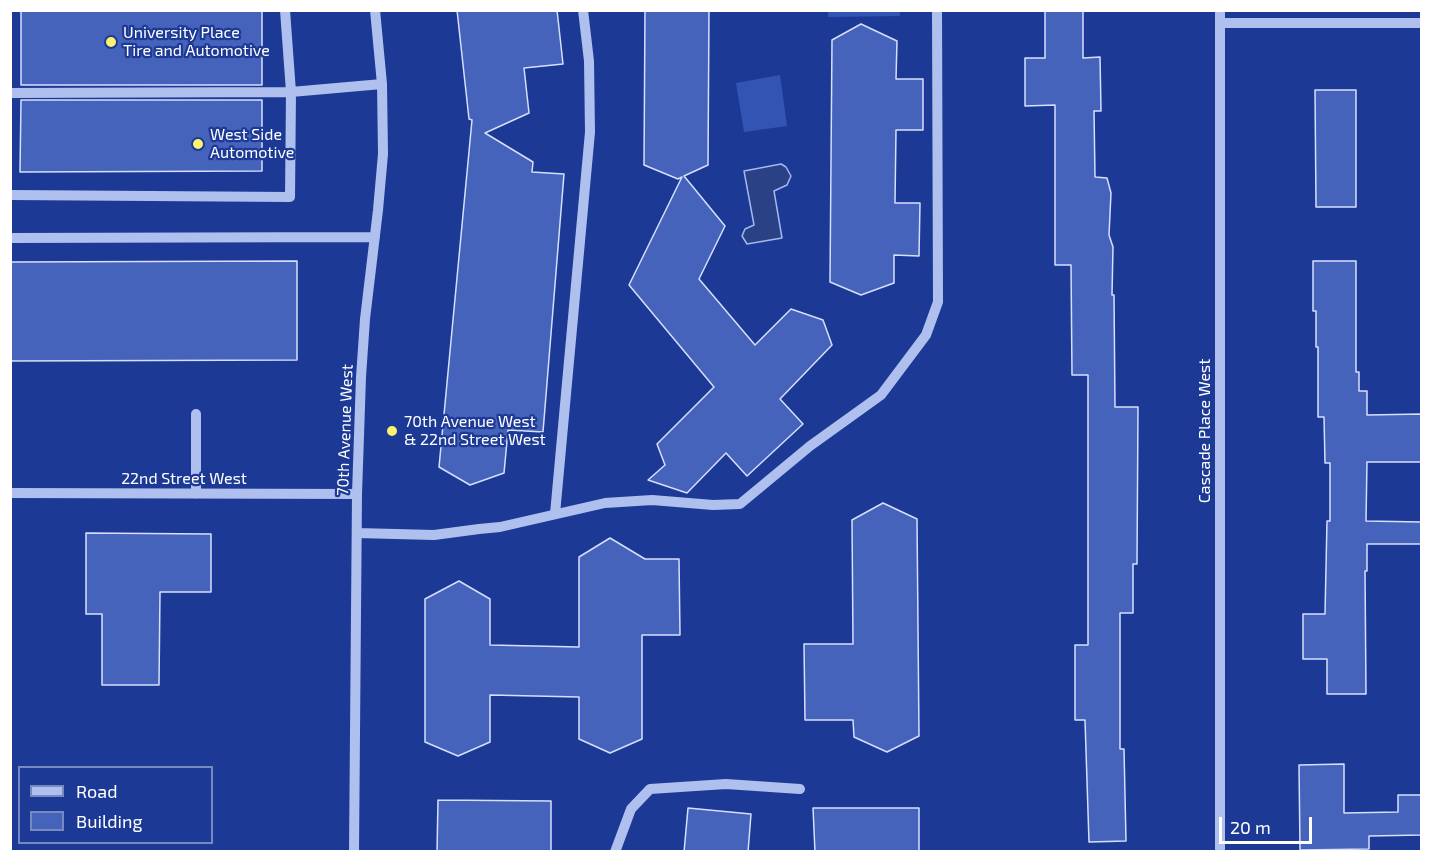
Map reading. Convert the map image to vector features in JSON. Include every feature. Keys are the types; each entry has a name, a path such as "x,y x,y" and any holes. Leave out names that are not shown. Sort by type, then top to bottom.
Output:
{"street":[{"path":"10,195 290,197 291,92 285,10"},
{"name":"70th Avenue West","path":"354,852 357,494 365,319 383,154 382,84 375,10"},
{"path":"555,514 590,132 588,62 583,10"},
{"path":"357,533 434,535 500,527 605,503 652,500 740,504 810,447 881,395 926,334 938,302 936,10"},
{"name":"Cascade Place West","path":"1220,10 1220,852"},
{"path":"1221,23 1422,23"},
{"path":"10,93 291,92 382,84"},
{"path":"10,238 375,237"},
{"path":"196,414 196,494"},
{"name":"22nd Street West","path":"10,493 357,494"},
{"path":"615,852 631,809 650,789 726,784 800,789"}],"shaded area":[{"path":"828,11 900,11 900,16 828,17"},
{"path":"780,75 787,126 744,132 736,83"},
{"path":"781,164 786,167 791,176 787,185 774,191 782,238 747,244 742,236 745,229 754,225 744,171"}],"building":[{"path":"21,10 262,10 262,85 21,85"},
{"path":"457,10 557,10 563,64 524,68 529,113 485,133 533,162 532,172 564,174 543,432 508,430 504,473 470,485 439,467 472,120 469,119"},
{"path":"645,10 709,10 708,165 684,176 725,226 699,279 755,345 791,309 823,320 832,345 780,399 803,424 747,476 726,453 687,493 648,480 665,465 657,444 714,387 629,285 682,177 678,179 644,165"},
{"path":"1045,10 1083,10 1083,58 1100,57 1101,111 1094,111 1095,177 1107,178 1111,193 1109,235 1113,247 1115,407 1138,407 1137,564 1133,564 1133,613 1120,613 1120,749 1124,749 1126,841 1089,842 1085,720 1075,720 1075,645 1088,645 1088,375 1072,375 1071,265 1055,265 1055,105 1025,106 1025,58 1045,58"},
{"path":"861,24 897,41 896,79 923,79 923,130 896,130 895,203 920,203 919,256 894,255 894,283 861,295 830,282 832,40"},
{"path":"1315,90 1356,90 1356,207 1316,207"},
{"path":"21,100 262,100 262,171 20,172"},
{"path":"297,261 297,360 10,361 10,262"},
{"path":"1313,261 1356,261 1356,372 1359,372 1359,391 1367,391 1367,415 1422,414 1422,462 1367,462 1366,521 1422,522 1422,544 1367,544 1367,571 1365,571 1366,694 1327,694 1327,659 1303,659 1303,614 1325,614 1327,521 1330,521 1330,463 1325,463 1324,417 1318,417 1318,347 1316,347 1316,311 1313,311"},
{"path":"883,503 917,519 919,736 887,752 854,737 853,720 805,720 804,644 853,644 852,520"},
{"path":"86,533 211,534 211,592 160,592 159,685 102,685 102,614 86,614"},
{"path":"610,538 645,559 679,559 680,635 642,635 642,739 610,753 579,739 579,697 490,695 490,742 458,756 425,742 425,599 459,581 490,599 490,645 579,647 579,557"},
{"path":"1344,764 1344,813 1398,812 1398,795 1422,795 1422,835 1369,836 1369,849 1300,850 1299,765"},
{"path":"438,800 551,801 551,852 437,852"},
{"path":"688,808 751,814 748,852 684,852"},
{"path":"813,808 919,808 919,852 815,852"}],"place":[{"name":"University Place Tire and Automotive","path":"111,42"},
{"name":"West Side Automotive","path":"198,144"},
{"name":"70th Avenue West & 22nd Street West","path":"392,431"}]}
